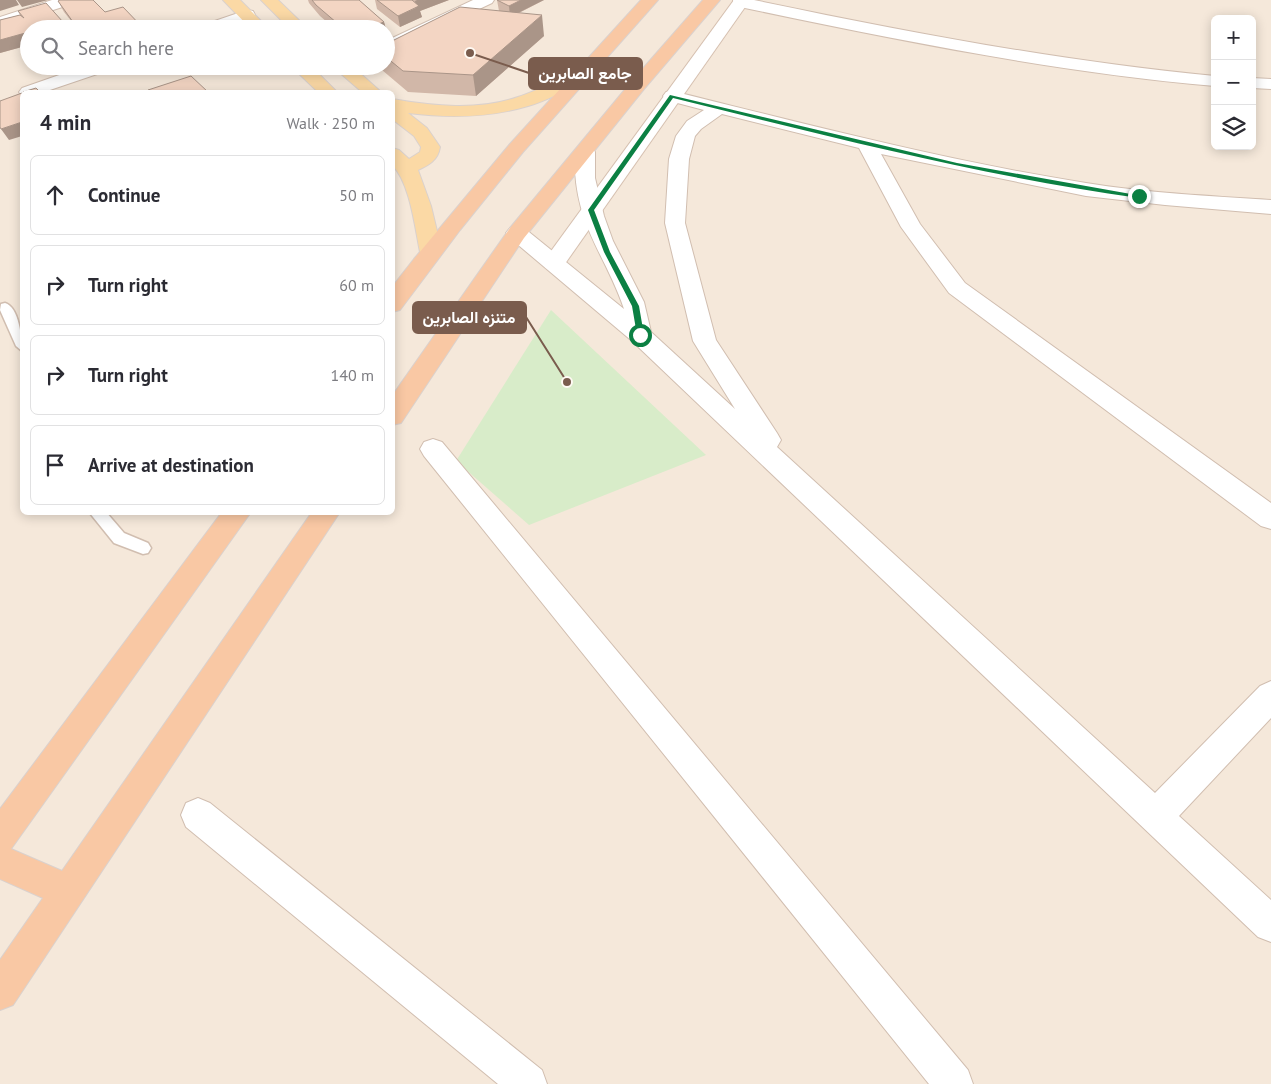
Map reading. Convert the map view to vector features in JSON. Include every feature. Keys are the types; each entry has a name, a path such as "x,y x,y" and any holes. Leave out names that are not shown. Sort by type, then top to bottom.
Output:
{"highway":[{"path":"395,300 431,252 575,80 650,0"},
{"path":"395,412 517,233 712,0"},
{"path":"0,837 236,515"},
{"path":"0,992 325,515"},
{"path":"0,862 68,892"}],"main road":[{"path":"231,0 251,20"},
{"path":"274,1 292,20"},
{"path":"308,75 322,90"},
{"path":"353,75 370,90"},
{"path":"395,104 450,111 500,107 522,102 575,80"},
{"path":"395,111 430,140 433,148 429,156 420,163 400,161"},
{"path":"400,161 421,206 431,252"}],"street":[{"path":"0,22 70,0"},
{"path":"395,44 486,0"},
{"path":"698,16 736,1 1017,57 1172,78 1211,80"},
{"path":"554,263 672,96 736,1"},
{"path":"236,20 247,16"},
{"path":"36,90 78,75"},
{"path":"1256,83 1271,84"},
{"path":"672,96 957,165 1062,186 1139,196 1271,207"},
{"path":"719,108 694,125 686,136 679,159 675,223 684,269 705,341 789,473"},
{"path":"866,143 911,227 957,288 1271,518"},
{"path":"585,152 584,174 591,210 607,252 635,306 640,335"},
{"path":"517,233 640,335 1271,924"},
{"path":"432,449 954,1084"},
{"path":"1156,816 1271,696"},
{"path":"198,815 528,1084"}],"lane":[{"path":"6,307 20,341"},
{"path":"99,515 119,538 143,548"}],"shaded area":[{"path":"0,0 1271,0 1271,1084 0,1084"}],"green space":[{"path":"551,310 706,455 529,525 456,461"}],"building":[{"path":"93,0 105,12 123,7 135,20 72,20 58,1"},
{"path":"312,0 359,0 382,20 334,20"},
{"path":"377,0 412,0 419,6 398,16"},
{"path":"497,0 521,0 509,6"},
{"path":"46,3 61,20 20,20 20,34 0,40 0,20 20,15 24,18 18,11"},
{"path":"460,7 542,15 473,75 403,71 395,64 395,40"},
{"path":"191,76 206,90 148,90"},
{"path":"20,94 20,123 1,129 0,101"}],"place":[{"name":"جامع الصابرين","path":"470,53"},
{"name":"متنزه الصابرين","path":"567,382"}],"route":[{"path":"640,335 639,321 630,292 607,252 591,210 672,96 957,165 1062,186 1139,196"}]}
